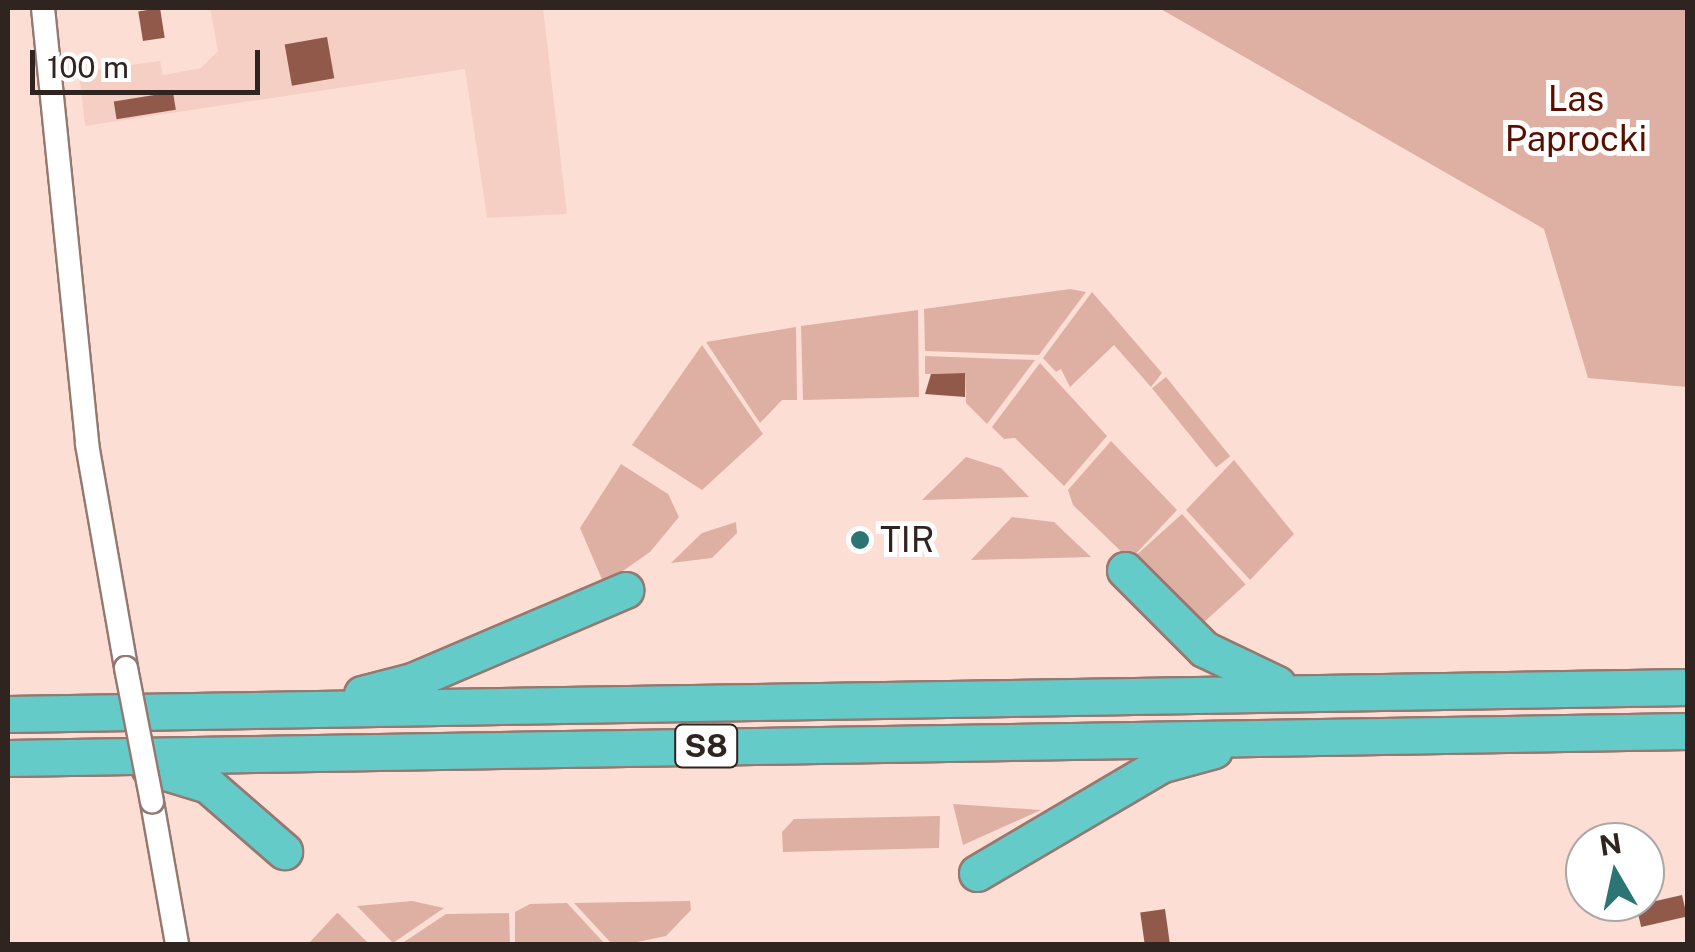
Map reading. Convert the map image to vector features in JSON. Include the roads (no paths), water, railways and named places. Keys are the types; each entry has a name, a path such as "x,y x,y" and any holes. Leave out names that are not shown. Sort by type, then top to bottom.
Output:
{"highway":[{"path":"1125,570 1204,650 1242,673 1297,690"},
{"path":"298,710 412,681 625,590"},
{"name":"S8","path":"8,714 1297,690 1688,687"},
{"name":"S8","path":"8,758 1314,734 1688,731"},
{"path":"977,873 1160,765 1314,734"},
{"path":"99,756 208,785 284,850"}],"street":[{"path":"43,8 86,444 178,944"}],"place":[{"name":"TIR","path":"860,540"}],"park label":[{"name":"Las Paprocki","path":"1576,119"}]}
